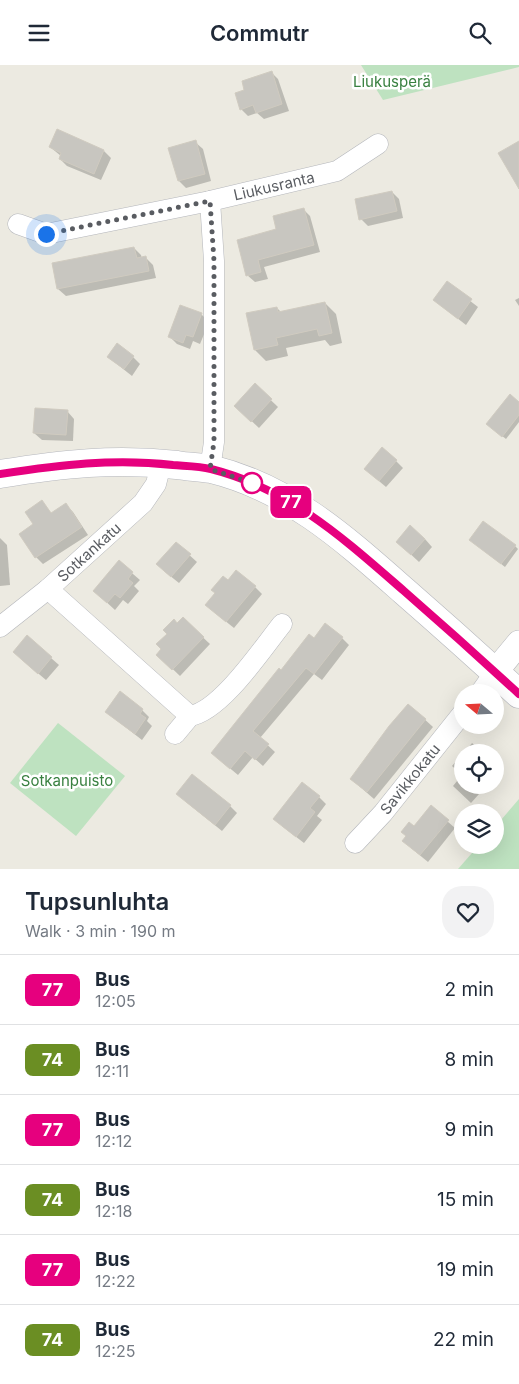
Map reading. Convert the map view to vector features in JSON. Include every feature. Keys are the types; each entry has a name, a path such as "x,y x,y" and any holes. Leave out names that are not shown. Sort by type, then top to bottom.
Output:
{"main road":[{"path":"0,473 57,465 106,461 161,463 210,469 252,483 320,520 364,555 488,682 519,694"}],"street":[{"name":"Liukusranta","path":"18,224 46,234 210,201 337,171 378,144"},
{"path":"210,201 214,261 214,442 210,469"},
{"name":"Sotkankatu","path":"0,627 48,589 143,503 156,484 161,463"},
{"path":"48,589 190,716"},
{"path":"175,734 190,716 204,711 219,700 282,624"},
{"path":"488,682 519,643"},
{"name":"Savikkokatu","path":"355,843 383,813 454,724"}],"green space":[{"name":"Liukusperä","path":"361,65 519,65 519,67 383,100"},
{"name":"Sotkanpuisto","path":"58,723 125,776 76,836 10,783"},
{"path":"519,799 519,869 458,869 471,854 504,854 504,816"}],"building":[{"path":"272,71 282,104 256,113 253,105 240,110 235,93 244,90 242,81"},
{"path":"57,129 104,150 94,174 59,159 61,153 49,147"},
{"path":"196,140 205,174 178,181 168,148"},
{"path":"519,141 519,189 498,153"},
{"path":"392,191 397,211 359,220 355,199"},
{"path":"304,208 314,245 258,260 261,272 246,276 237,240 276,229 273,216"},
{"path":"134,247 137,258 146,256 149,271 57,289 52,263"},
{"path":"447,281 472,299 458,319 433,300"},
{"path":"325,302 332,333 319,336 317,329 276,338 278,345 254,350 246,313 277,307 278,312"},
{"path":"180,305 202,313 193,337 186,335 183,343 168,337"},
{"path":"117,343 134,356 124,369 107,357"},
{"path":"255,383 272,399 251,422 234,406"},
{"path":"510,394 519,402 519,415 502,437 486,424"},
{"path":"35,408 68,410 66,435 33,433"},
{"path":"382,447 397,460 379,481 364,469"},
{"path":"42,500 51,513 66,503 82,527 35,558 19,534 33,524 25,512"},
{"path":"483,521 516,545 501,564 469,540"},
{"path":"410,525 425,539 411,555 396,542"},
{"path":"176,542 191,554 171,577 156,564"},
{"path":"119,560 133,572 128,579 133,583 120,598 115,594 107,603 93,591"},
{"path":"236,570 256,586 226,622 205,605 215,593 211,590 223,576 228,580"},
{"path":"183,617 204,637 172,670 156,655 161,649 156,644 167,634 163,630 174,619 177,623"},
{"path":"325,623 343,637 314,674 306,668 253,731 269,744 255,760 245,751 230,769 211,753 279,668 281,670 309,634 314,638"},
{"path":"27,635 52,657 38,674 13,652"},
{"path":"120,691 143,709 140,714 146,718 135,734 105,712"},
{"path":"408,704 426,719 367,792 350,779 389,726"},
{"path":"192,774 231,805 215,825 176,794"},
{"path":"302,782 320,796 310,808 315,812 296,837 273,819"},
{"path":"431,805 449,820 420,855 402,841 406,836 401,832 409,822 414,826"}],"bus line":[{"name":"77","path":"0,474 57,465 106,461 161,463 210,469 252,483 292,503 320,520 481,658 519,694"}],"route":[{"path":"46,234 210,201 214,261 214,442 210,469 252,483"}]}
